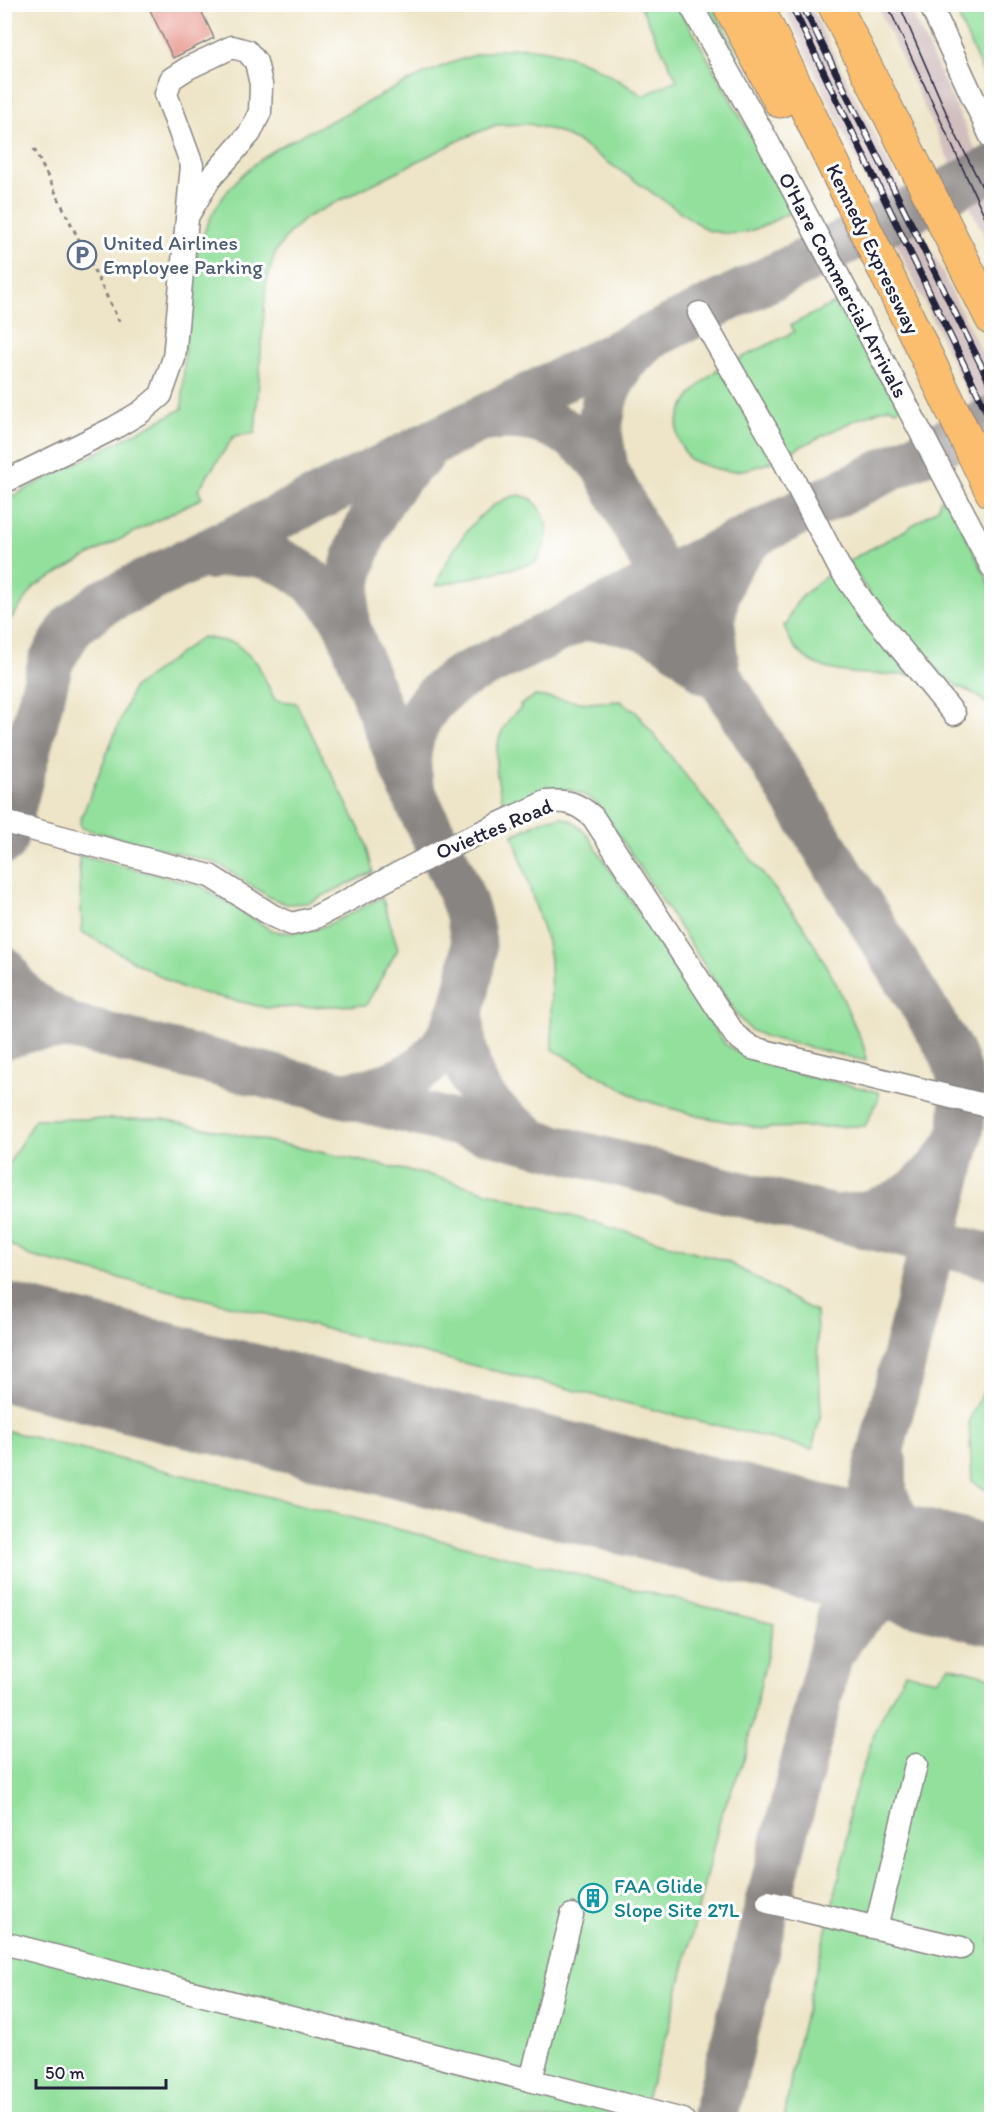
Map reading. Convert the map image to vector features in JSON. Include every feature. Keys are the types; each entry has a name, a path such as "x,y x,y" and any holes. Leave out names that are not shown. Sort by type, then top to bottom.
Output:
{"highway":[{"path":"729,4 808,152 912,331"},
{"name":"Kennedy Expressway","path":"756,4 912,331 992,492"},
{"path":"834,4 992,319"}],"lane":[{"name":"O'Hare Commercial Arrivals","path":"690,4 764,135 992,567"},
{"path":"930,4 992,139"},
{"path":"4,482 114,428 141,412 161,395 174,358 192,165 166,94 171,79 188,68 232,47 247,51 256,62 261,84 260,112 250,133 209,180 188,215"},
{"path":"699,313 781,455 839,567 866,606 954,714"},
{"name":"Oviettes Road","path":"4,822 210,876 273,916 292,924 312,919 441,851 546,802 565,800 580,805 593,817 735,1035 752,1048 992,1107"},
{"path":"876,1927 916,1765"},
{"path":"768,1902 961,1948"},
{"path":"531,2080 572,1915"},
{"path":"4,1943 682,2120"}],"path":[{"path":"34,149 119,321"}],"shaded area":[{"path":"783,5 810,5 991,371 991,443"},
{"path":"877,5 908,5 991,182 991,251"}],"green space":[{"path":"640,5 678,5 793,211 752,231 732,234 707,230 578,142 556,131 529,124 496,125 464,138 307,217 288,234 275,253 266,284 255,433 234,436 198,490 202,498 99,550 35,586 5,627 5,500 182,409 187,309 195,259 213,213 222,198 240,177 261,159 298,137 406,82 482,53 531,48 576,58 604,71 643,96 677,80"},
{"path":"703,5 712,5 738,55 732,59"},
{"path":"955,9 991,13 991,92"},
{"path":"834,303 901,408 896,410 889,407 855,420 790,452 737,360 794,332 791,325"},
{"path":"719,368 773,461 750,469 721,470 689,459 683,450 677,434 677,424 684,405 697,388"},
{"path":"519,495 532,499 546,523 547,538 535,563 436,586 449,558 479,517 505,499"},
{"path":"947,497 991,587 991,709 977,695 957,686 920,655 872,598 848,561 904,531 938,508 940,500"},
{"path":"830,573 909,675 835,670 818,665 804,656 792,643 784,625 788,624 793,608 810,589"},
{"path":"202,637 235,643 257,663 275,700 296,703 365,840 373,872 308,903 286,904 269,897 217,863 81,828 80,821 133,688"},
{"path":"535,696 588,703 620,701 636,712 805,928 837,985 864,1047 866,1061 766,1037 750,1030 738,1016 599,805 586,796 563,789 542,792 505,808 496,768 498,741 510,718 521,708 520,705"},
{"path":"561,817 574,822 588,836 725,1044 740,1053 778,1068 878,1092 879,1098 865,1126 761,1128 698,1116 640,1099 552,1049 550,960 547,942 513,835 544,820"},
{"path":"79,855 201,886 271,930 286,933 314,929 328,924 382,897 398,949 366,1005 267,1008 181,988 82,932"},
{"path":"35,1119 163,1119 433,1176 726,1261 816,1312 821,1413 812,1449 30,1256 5,1242 5,1170"},
{"path":"991,1377 991,1493 972,1481 969,1420"},
{"path":"4,1430 774,1624 744,1760 721,1815 669,2029 639,2119 5,2119"},
{"path":"949,1666 991,1677 991,2119 784,2120 795,2054 847,1846 849,1809 876,1728 905,1673 937,1680"}],"building":[{"path":"147,4 198,4 214,38 173,58"}],"taxiway":[{"path":"4,842 51,661 72,626 102,603 913,209 992,168"},
{"path":"650,337 623,362 606,393 599,430 606,470 662,579 719,676 949,1048 961,1082 963,1104 959,1139 714,2120"},
{"path":"485,419 521,417 553,426 582,443 606,470"},
{"path":"410,779 409,748 418,721 435,698 459,678 992,419"},
{"path":"347,625 346,603 349,580 365,532 390,489 421,456"},
{"path":"717,666 713,630 717,596 730,565 753,537"},
{"path":"208,557 230,553 251,553 271,558 306,577 335,607 347,625 399,759 458,887 470,922 473,939 472,966 459,1016 450,1036 425,1065 409,1076 391,1084 347,1094"},
{"path":"580,619 618,621 650,630 679,647 707,672"},
{"path":"4,969 24,997 72,1027"},
{"path":"461,1013 465,1053 475,1085 495,1111 527,1136"},
{"path":"4,1037 33,1028 72,1027 992,1257"},
{"path":"841,1217 877,1210 906,1197 931,1177 954,1148"},
{"path":"884,1462 884,1494 903,1533 935,1563 974,1581"},
{"path":"836,1647 862,1614 877,1602 894,1593 932,1582 974,1581"}],"runway":[{"path":"4,1342 992,1586"}],"tram line":[{"path":"887,4 992,232"},
{"path":"899,4 955,133 992,207"}],"railway":[{"path":"791,4 992,423"},
{"path":"802,4 992,387"}],"place":[{"name":"United Airlines Employee Parking","path":"82,255"},
{"name":"FAA Glide Slope Site 27L","path":"593,1898"}]}
